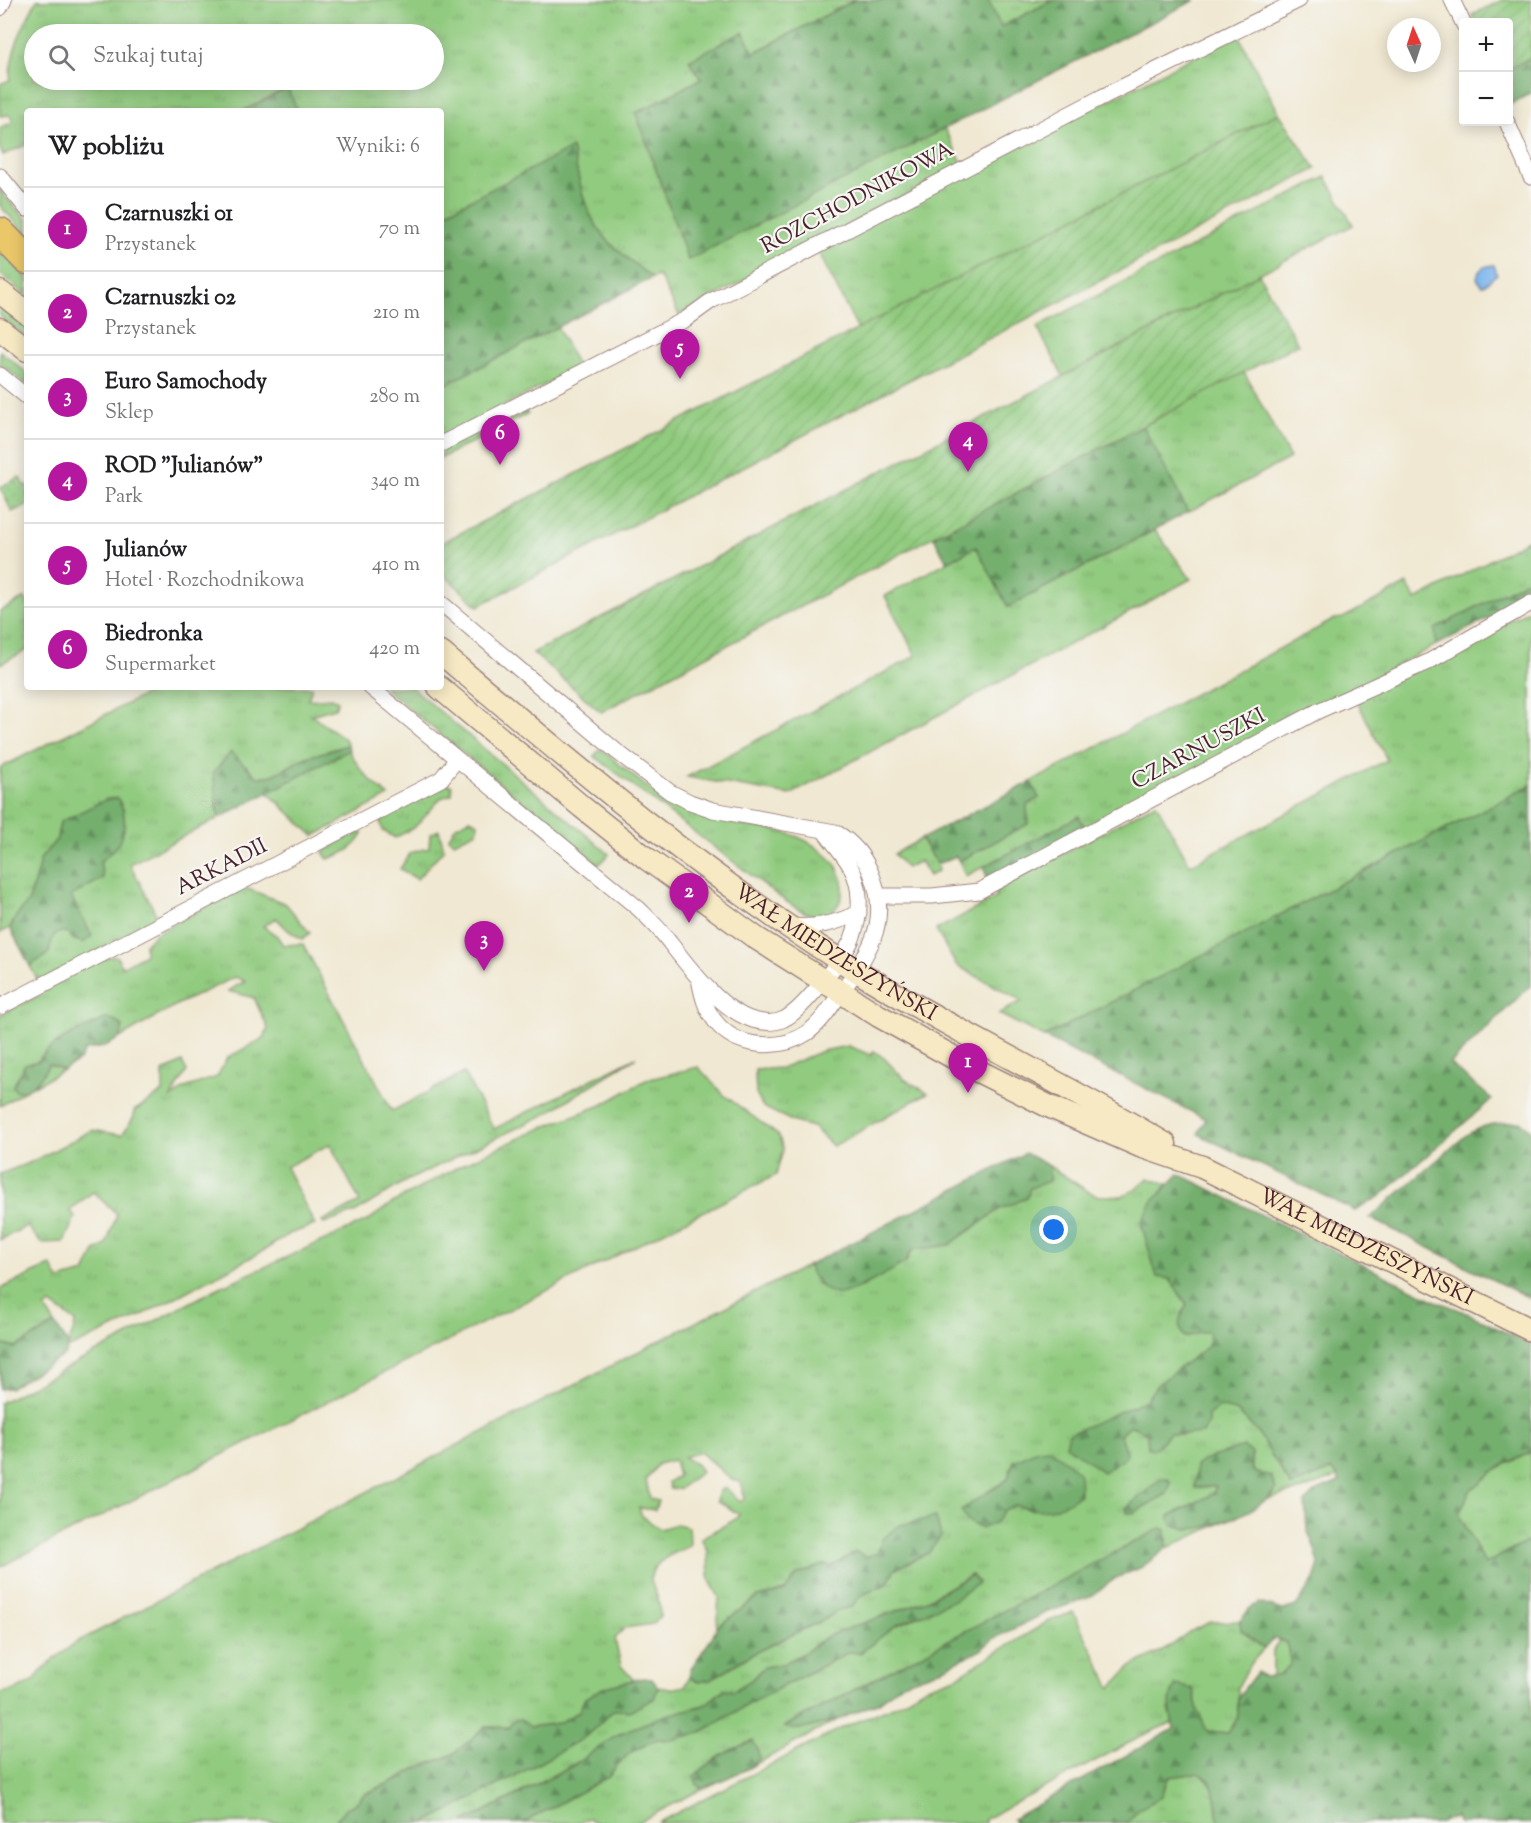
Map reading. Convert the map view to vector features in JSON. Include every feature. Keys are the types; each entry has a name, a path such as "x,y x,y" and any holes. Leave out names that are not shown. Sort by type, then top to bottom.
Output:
{"highway":[{"path":"0,232 24,257"}],"main road":[{"path":"0,291 24,311"},
{"path":"0,329 24,348"},
{"name":"WAŁ MIEDZESZYŃSKI","path":"444,655 631,812 691,859 787,926 848,965 948,1023 1098,1103 1202,1167 1531,1330"},
{"name":"WAŁ MIEDZESZYŃSKI","path":"443,690 645,858 718,912 831,987 978,1071 1046,1105 1140,1146 1202,1167"}],"street":[{"path":"0,8 4,0"},
{"name":"ROZCHODNIKOWA","path":"444,442 686,319 711,302 1102,97 1299,0"},
{"path":"1452,0 1461,18"},
{"path":"1509,126 1531,177"},
{"path":"0,176 24,205"},
{"path":"0,375 24,395"},
{"name":"CZARNUSZKI","path":"878,896 932,896 979,891 1318,711 1428,662 1531,603"},
{"path":"374,690 639,909 699,979 742,1016 771,1023 793,1014 831,987 873,939 879,910 878,896 864,858 845,838 835,832 780,820 713,810 670,792 616,751 444,606"},
{"name":"ARKADII","path":"0,1007 441,779 457,759"},
{"path":"699,979 705,1004 716,1022 732,1036 762,1045 783,1043 805,1034 820,1020 831,987 848,965 851,940 859,913 859,896 854,873 849,862 824,831"},
{"path":"787,926 825,926 859,913"}],"green space":[{"path":"37,0 855,0 753,53 743,33 689,60 701,79 636,113 688,260 944,128 963,165 679,315 659,276 652,278 629,260 596,225 584,198 572,149 444,213 444,108 297,108 288,90 444,90 444,24 25,24"},
{"path":"855,0 988,0 1001,27 1053,0 1195,0 688,260 636,113 701,79 689,60 743,32 754,53"},
{"path":"988,0 1053,0 1001,27"},
{"path":"1502,0 1531,0 1531,57 1513,67 1513,18 1474,18 1472,15"},
{"path":"24,25 24,90 283,90 249,108 24,108 24,146 3,155 0,149 0,127 13,123 10,115 0,116 0,84 10,80 12,59"},
{"path":"1238,34 1279,113 858,330 817,249"},
{"path":"1531,57 1531,93 1513,103 1513,72 1513,67"},
{"path":"283,90 288,90 297,108 249,108"},
{"path":"1279,113 1316,169 478,606 444,575 444,541"},
{"path":"572,148 584,198 596,225 615,247 652,278 444,385 444,213"},
{"path":"1326,177 1353,225 1063,376 1037,327"},
{"path":"0,188 24,217 24,232 0,206"},
{"path":"0,250 24,274 24,294 0,274"},
{"path":"1259,274 1298,344 601,712 533,653"},
{"path":"0,304 24,324 24,336 0,316"},
{"path":"557,326 578,368 444,436 444,385"},
{"path":"0,351 24,371 24,383 0,364"},
{"path":"1244,372 1290,458 1188,512 1143,426"},
{"path":"526,411 528,414 444,456 444,448 467,436 481,434"},
{"path":"1143,426 1188,512 1008,607 976,547 947,562 934,537"},
{"path":"20,477 24,486 24,506 12,512 0,487"},
{"path":"1155,530 1191,579 790,795 687,777 916,656 885,596 976,546 1008,607"},
{"path":"1531,538 1531,578 1436,629 1436,645 1086,830 1078,817 966,876 959,861 1027,824 1027,805 1039,798 1031,782 1335,619 1343,618 1407,584 1416,600"},
{"path":"1531,578 1531,597 1436,645 1435,629"},
{"path":"24,599 24,652 0,664 0,611"},
{"path":"1531,609 1531,785 1044,1037 999,1014 1022,1001 956,965 936,930 997,897 994,891 1156,803 1190,865 1387,760 1356,699"},
{"path":"154,690 311,690 308,700 331,698 338,701 335,708 311,715 345,739 348,745 304,758 274,775 257,777 246,765 215,800 219,818 130,864 158,918 39,982 30,966 49,953 52,940 57,933 67,932 73,939 71,896 103,878 100,862 125,825 123,808 60,822 57,839 41,858 29,901 10,928 0,933 0,768"},
{"path":"387,690 415,690 609,854 599,865"},
{"path":"348,745 349,750 219,818 213,773 231,752 257,777 274,775 304,758"},
{"path":"601,749 651,790 682,808 724,822 788,833 810,843 824,853 839,871 843,887 840,902 829,913 822,915 808,914 794,906 594,756"},
{"path":"349,750 366,775 389,796 314,836 267,792"},
{"path":"1031,782 1039,798 1027,805 1028,824 959,861 956,856 937,864 921,839"},
{"path":"446,783 452,786 452,794 441,798 415,827 395,838 383,831 380,821"},
{"path":"1531,785 1531,985 1450,1064 1492,1099 1379,1197 1355,1211 1198,1134 1206,1119 1044,1037"},
{"path":"118,798 123,811 124,830 115,848 100,862 103,878 71,896 92,936 83,943 73,939 67,932 57,933 53,937 49,953 30,966 10,928 29,901 41,858 57,839 60,822 107,799"},
{"path":"1079,816 1086,830 989,881 983,867"},
{"path":"470,819 478,823 477,831 454,842 448,838 456,826"},
{"path":"439,830 444,849 417,879 400,869 410,853 429,848 430,834"},
{"path":"357,831 363,833 353,846 328,859 323,852"},
{"path":"921,839 937,864 938,871 929,876 920,861 906,868 894,854"},
{"path":"243,887 286,904 310,933 302,939 289,931 276,918 263,926 277,936 283,945 303,944 392,1111 464,1073 494,1129 636,1057 544,1115 404,1182 356,1212 324,1224 322,1222 360,1202 330,1144 286,1167 315,1225 289,1234 263,1251 140,1316 67,1349 76,1322 51,1304 45,1308 55,1324 15,1348 0,1344 0,1289 51,1265 59,1280 85,1273 95,1251 106,1245 117,1214 93,1192 70,1210 75,1217 64,1242 41,1243 27,1226 0,1240 0,1174 36,1160 92,1130 122,1135 134,1117 134,1111 163,1092 163,1072 182,1062 187,1071 170,1099 185,1088 217,1077 227,1058 264,1038 268,1028 254,998 228,991 245,981 235,977 176,1005 120,1038 123,1027 107,1018 69,1037 44,1053 16,1091 25,1091 0,1106 0,1015 40,995 62,978 108,957 117,956 122,967 145,954 145,944 156,933"},
{"path":"107,1018 123,1027 120,1038 104,1047 85,1050 80,1060 63,1070 49,1064 32,1086 16,1091 13,1086 25,1064 39,1061 60,1041"},
{"path":"848,1046 871,1055 874,1051 904,1079 928,1093 833,1146 813,1127 794,1122 763,1107 756,1094 755,1070 781,1068 822,1051"},
{"path":"49,1064 63,1070 34,1086"},
{"path":"698,1067 724,1095 779,1136 783,1150 776,1175 0,1567 0,1403 218,1288 367,1221 394,1202 465,1163 544,1127 604,1104 646,1080"},
{"path":"1521,1122 1531,1130 1531,1299 1370,1218 1465,1136 1478,1128 1492,1124"},
{"path":"1025,1153 1049,1166 1049,1181 1030,1188 1027,1198 1000,1209 949,1245 912,1250 906,1261 899,1266 843,1293 827,1291 812,1275 809,1265"},
{"path":"1049,1166 1099,1196 1122,1196 1137,1189 1148,1178 1168,1184 1153,1201 1170,1279 1187,1306 1185,1337 1208,1331 1210,1335 1207,1347 1157,1385 1120,1435 1130,1425 1147,1433 1148,1447 1170,1433 1182,1435 1220,1407 1238,1411 1258,1433 1291,1486 1331,1470 1339,1476 1269,1499 1276,1489 1257,1474 1252,1466 1252,1453 1244,1447 1206,1459 1195,1488 1216,1486 1213,1494 1169,1516 1188,1529 1221,1523 1167,1548 1166,1530 1161,1528 785,1726 808,1728 839,1719 747,1769 759,1759 697,1784 702,1789 637,1823 598,1823 589,1819 575,1823 523,1823 608,1777 631,1752 657,1739 671,1740 701,1732 754,1701 849,1652 860,1653 895,1626 952,1601 978,1582 971,1575 927,1600 828,1636 783,1664 764,1667 750,1681 733,1691 724,1689 705,1705 664,1716 463,1823 425,1823 585,1737 614,1710 654,1699 658,1687 670,1689 685,1686 689,1677 698,1682 710,1680 752,1654 827,1618 838,1610 852,1607 860,1596 887,1584 894,1570 929,1552 882,1539 878,1553 866,1557 856,1552 832,1566 822,1565 797,1575 785,1591 758,1597 717,1627 719,1597 709,1579 708,1551 701,1538 736,1519 739,1514 717,1501 719,1491 726,1488 740,1502 745,1498 740,1482 732,1480 700,1452 683,1457 697,1465 701,1472 679,1489 670,1489 668,1482 678,1476 674,1460 658,1464 646,1480 650,1499 658,1501 655,1510 639,1508 642,1516 660,1529 677,1524 689,1527 690,1546 670,1555 653,1570 652,1584 659,1603 660,1616 653,1624 624,1628 615,1639 621,1666 634,1680 605,1687 585,1698 579,1712 558,1723 531,1727 486,1727 452,1755 415,1769 364,1794 355,1804 346,1808 337,1818 336,1823 0,1823 0,1693 16,1690 33,1681 46,1666 75,1643 809,1265 810,1272 862,1287 907,1261 912,1250 949,1245 1000,1209 1026,1198 1030,1188 1049,1181","holes":["1014,1461 1031,1510 1016,1505 1004,1510 987,1492 1007,1480"]},
{"path":"1179,1174 1436,1301 1465,1312 1531,1345 1531,1452 1496,1469 1469,1492 1459,1515 1485,1564 1531,1540 1531,1823 1459,1823 1455,1816 1440,1823 1220,1823 1217,1816 1217,1801 1209,1779 1199,1773 1169,1777 1160,1797 1138,1810 1127,1823 1014,1823 1012,1819 1174,1729 1170,1701 1176,1685 1193,1689 1198,1711 1207,1731 1228,1733 1238,1718 1238,1697 1257,1672 1265,1677 1278,1676 1291,1664 1286,1642 1274,1638 1264,1649 1241,1630 1240,1621 1250,1608 1259,1603 1283,1610 1296,1606 1313,1582 1319,1564 1307,1529 1305,1502 1315,1492 1339,1482 1338,1476 1331,1470 1291,1486 1258,1433 1238,1412 1220,1407 1208,1415 1208,1424 1203,1433 1182,1435 1170,1433 1153,1450 1148,1447 1147,1433 1130,1425 1120,1435 1127,1456 1103,1472 1066,1445 1069,1434 1146,1400 1157,1385 1207,1347 1210,1335 1208,1331 1184,1337 1180,1321 1187,1305 1170,1279 1157,1277 1141,1223 1153,1201"},
{"path":"55,1324 68,1344 66,1354 10,1388 0,1389 0,1344 15,1348"},
{"path":"1244,1447 1252,1453 1250,1464 1254,1472 1271,1476 1276,1489 1269,1497 1249,1511 1213,1525 1186,1529 1172,1525 1169,1516 1213,1494 1216,1486 1195,1488 1196,1466 1206,1459"},
{"path":"1050,1449 1079,1472 1080,1495 1049,1509 1024,1508 1015,1505 1004,1510 996,1522 981,1529 967,1521 961,1510 1007,1480 1014,1461 1037,1450"},
{"path":"1531,1452 1531,1540 1485,1564 1459,1515 1469,1492 1496,1469"},
{"path":"1162,1478 1168,1479 1171,1483 1167,1494 1133,1513 1127,1513 1126,1508"},
{"path":"936,1517 941,1536 929,1552 894,1570 887,1584 860,1596 852,1607 838,1610 827,1618 752,1654 710,1680 698,1682 689,1677 691,1668 717,1627 758,1597 785,1591 797,1575 822,1565 832,1566 856,1552 866,1557 877,1553 882,1539 900,1525"},
{"path":"1161,1528 1166,1530 1167,1548 1142,1567 1116,1578 1090,1597 1045,1613 993,1639 981,1650 935,1672 903,1683 879,1702 839,1719 808,1728 784,1727"},
{"path":"972,1575 978,1583 952,1601 895,1626 860,1653 849,1652 754,1701 701,1732 671,1740 657,1739 631,1752 608,1777 523,1823 463,1823 571,1767 620,1733 664,1716 705,1705 725,1689 733,1691 750,1681 764,1667 783,1664 828,1636 927,1600"},
{"path":"1073,1612 1111,1688 1130,1667 1172,1645 1189,1632 1211,1622 1240,1621 1241,1630 1264,1649 1250,1664 1238,1687 1238,1718 1228,1733 1207,1731 1198,1711 1193,1689 1169,1709 1173,1722 985,1819 985,1823 657,1823 840,1729 898,1704 924,1688 956,1677 1047,1622"},
{"path":"1279,1640 1286,1642 1291,1664 1278,1676 1273,1677 1273,1651"},
{"path":"643,1678 652,1679 658,1687 654,1699 630,1711 614,1710 585,1737 425,1823 336,1823 337,1818 346,1808 355,1804 364,1795 415,1769 452,1755 486,1727 508,1728 512,1721 520,1719 531,1727 558,1723 579,1712 585,1698 605,1687"},
{"path":"753,1741 758,1750 759,1759 747,1769 702,1789 697,1784 694,1776 709,1764 728,1752"},
{"path":"1199,1773 1206,1778 1213,1790 1220,1823 1127,1823 1138,1810 1160,1797 1169,1777"}],"water":[{"path":"1494,265 1497,274 1481,285 1477,278 1479,272 1485,267"}],"place":[{"name":"Julianów","path":"680,379"},
{"name":"Biedronka","path":"500,465"},
{"name":"ROD \"Julianów\"","path":"968,472"},
{"name":"Czarnuszki 02","path":"689,923"},
{"name":"Euro Samochody","path":"484,971"},
{"name":"Czarnuszki 01","path":"968,1093"}]}
